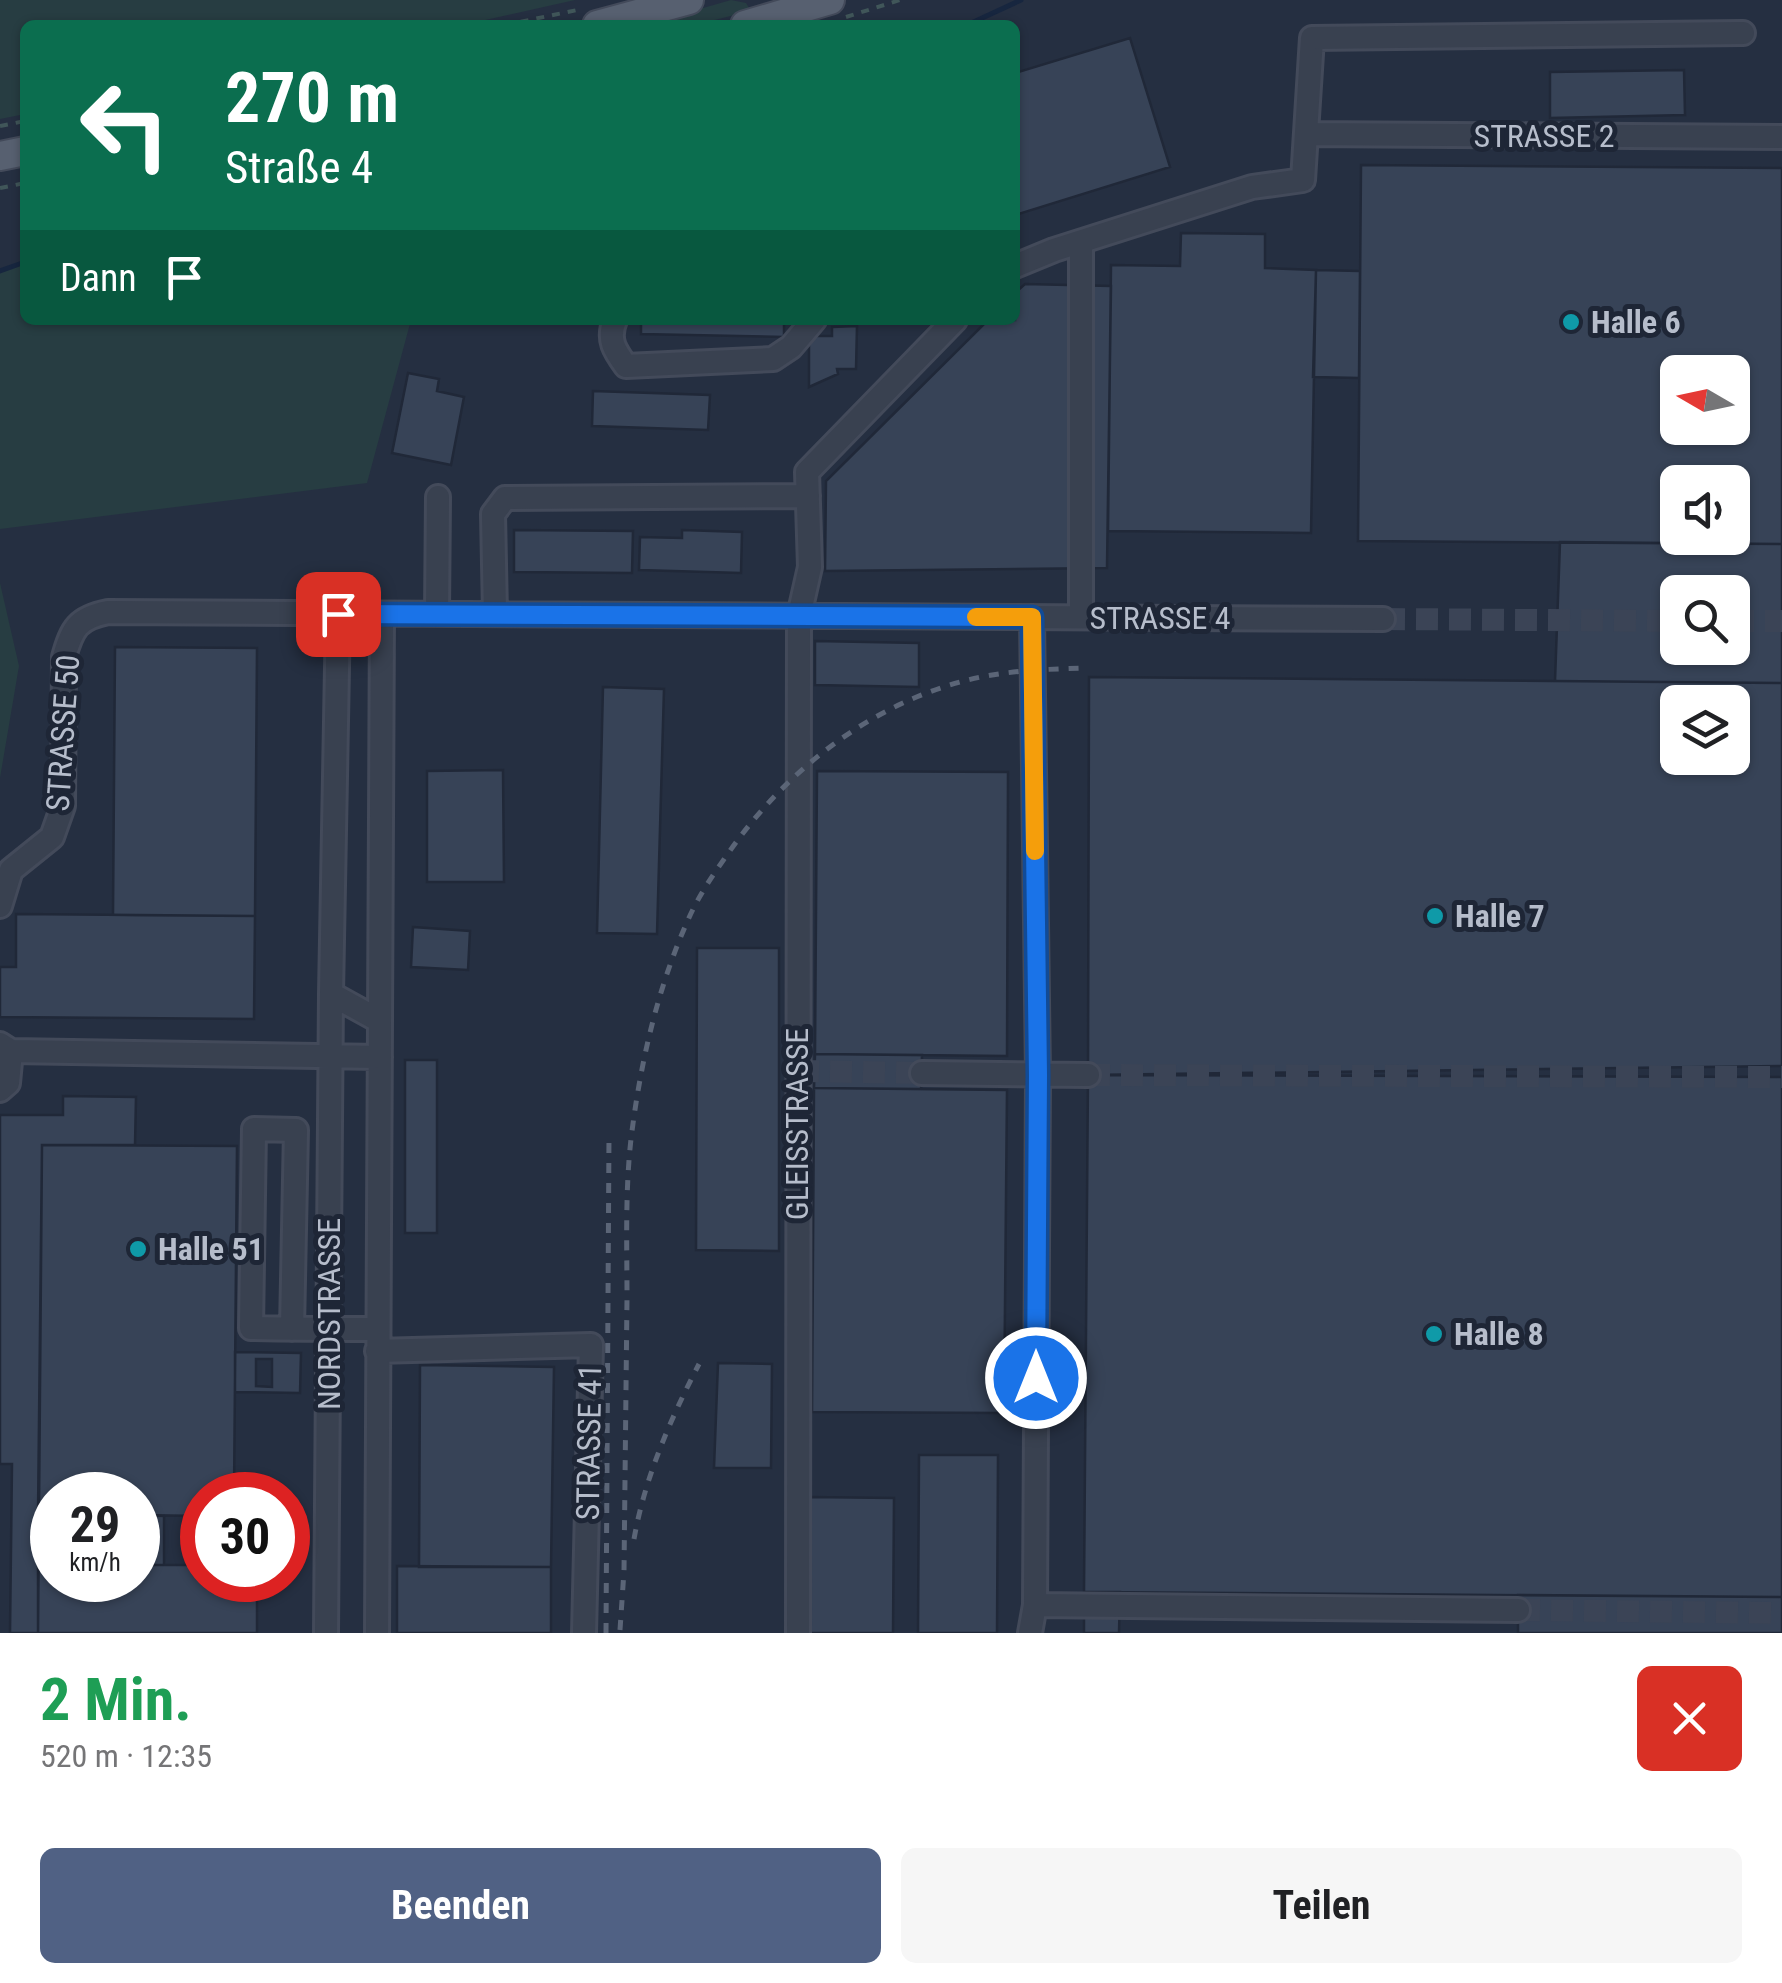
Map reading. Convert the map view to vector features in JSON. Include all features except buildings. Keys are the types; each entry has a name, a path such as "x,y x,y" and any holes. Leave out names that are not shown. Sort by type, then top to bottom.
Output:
{"main road":[{"path":"589,17 686,1"},
{"path":"757,18 832,10"}],"street":[{"path":"1020,264 1252,187 1303,180 1312,38 1744,33"},
{"name":"STRASSE 2","path":"1306,134 1782,137"},
{"path":"1081,242 1081,617"},
{"path":"612,325 613,348 626,366 773,360 792,347 810,325"},
{"path":"494,614 494,514 505,498 808,496 807,472 950,325"},
{"name":"GLEISSTRASSE","path":"798,1633 798,616 810,567 808,496"},
{"path":"437,614 438,498"},
{"name":"STRASSE 50","path":"0,906 11,870 52,837 63,806 64,658 70,635 86,616 108,612 338,614"},
{"name":"STRASSE 4","path":"338,614 1383,619"},
{"name":"NORDSTRASSE","path":"326,1633 338,614"},
{"name":"NORDSTRASSE","path":"377,1633 382,614"},
{"path":"1030,1633 1035,1605 1038,1075 1032,617"},
{"path":"331,994 380,1020"},
{"path":"0,1090 8,1084 6,1048 380,1057"},
{"path":"922,1073 1088,1075"},
{"path":"292,1328 296,1130 254,1128 250,1328 329,1329 377,1340"},
{"name":"STRASSE 41","path":"377,1340 591,1345 584,1633"},
{"path":"1035,1605 1518,1610"}],"path":[{"path":"832,10 900,0"},
{"path":"558,20 589,17"}],"green space":[{"path":"0,0 575,0 485,20 20,20 20,115 0,119"},
{"path":"731,0 746,3 751,11 714,20 661,20"},
{"path":"20,264 20,325 410,325 367,483 0,529 0,271"},
{"path":"0,583 19,666 0,778"}],"waterway":[{"path":"978,20 1021,0"},
{"path":"0,271 20,264"}],"tunnel":[{"path":"1383,619 1660,621"},
{"path":"1750,621 1782,621"},
{"path":"797,1071 922,1073"},
{"path":"1088,1075 1782,1077"},
{"path":"1518,1610 1782,1613"}],"railway":[{"path":"620,1630 631,1139 651,1028 667,973 692,911 727,855 777,794 806,766 870,720 942,687 981,677 1087,668"},
{"path":"606,1633 609,1134"},
{"path":"634,1539 660,1449 699,1364"}],"slow traffic":[{"path":"976,617 1032,617 1035,851"}],"place":[{"name":"Halle 6","path":"1571,322"},
{"name":"Halle 7","path":"1435,916"},
{"name":"Halle 51","path":"138,1249"},
{"name":"Halle 8","path":"1434,1334"}],"route":[{"path":"338,614 1032,617 1038,1075 1036,1378"}]}
